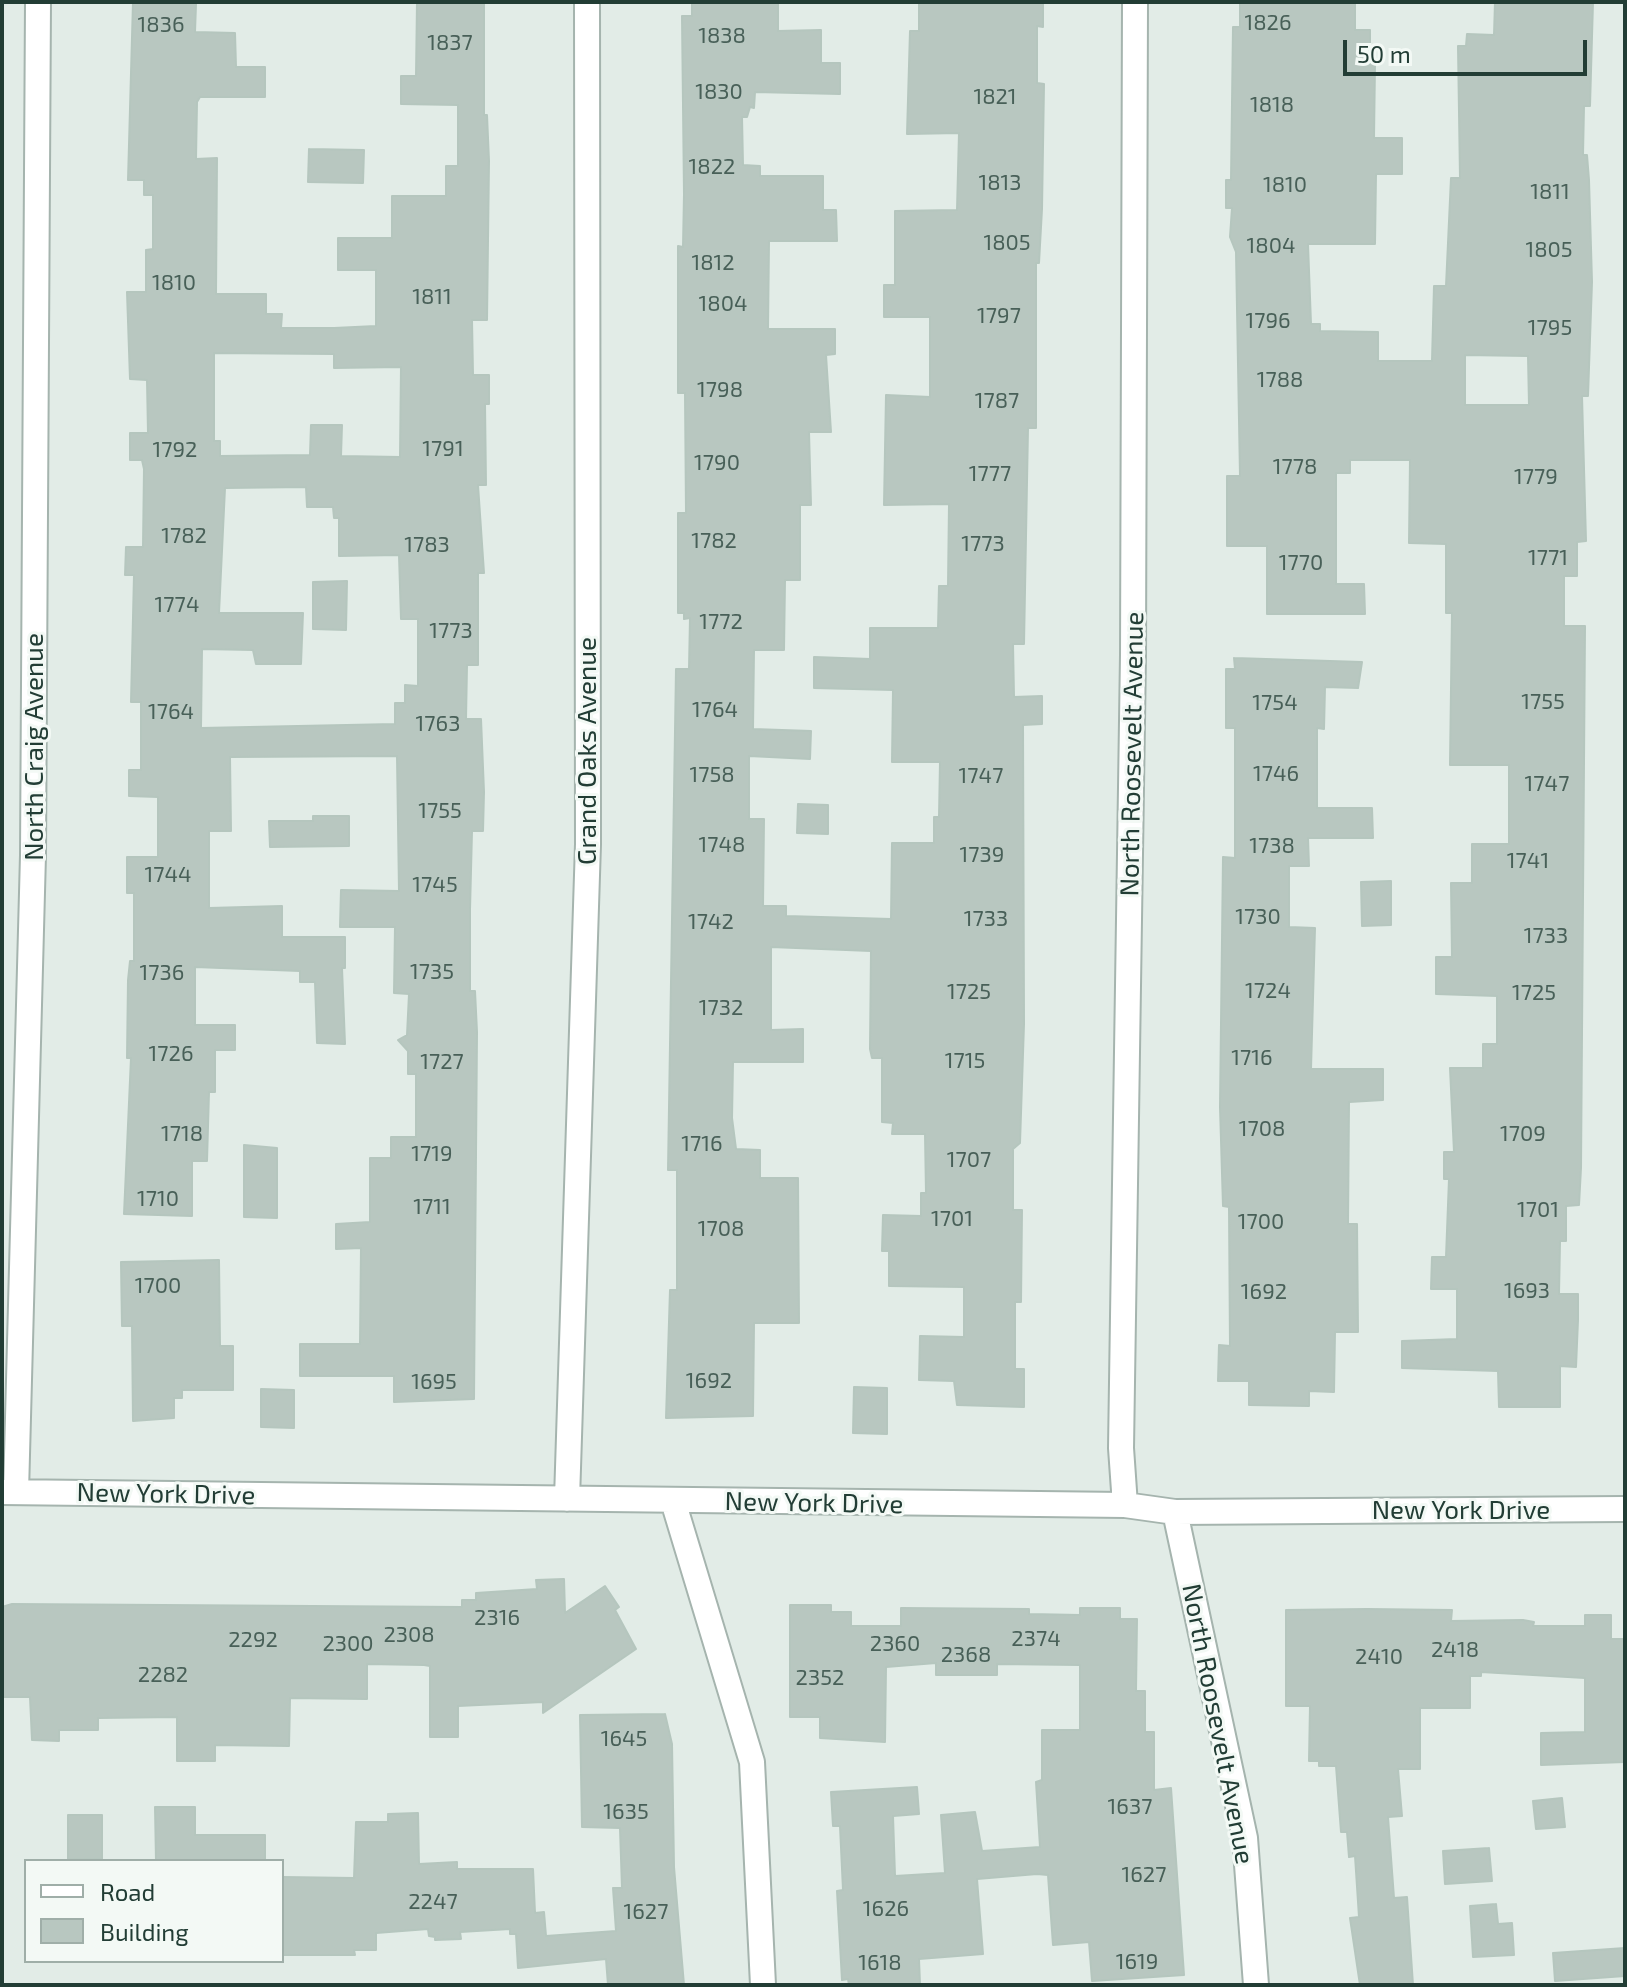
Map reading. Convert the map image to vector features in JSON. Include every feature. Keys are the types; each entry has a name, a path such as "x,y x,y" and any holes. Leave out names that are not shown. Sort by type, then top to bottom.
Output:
{"street":[{"name":"North Craig Avenue","path":"9,1492 33,855 38,2"},
{"name":"Grand Oaks Avenue","path":"567,1499 588,844 587,2"},
{"name":"North Roosevelt Avenue","path":"1125,1505 1121,1448 1133,655 1135,2"},
{"name":"New York Drive","path":"9,1492 1125,1505 1175,1512 1625,1509"},
{"path":"673,1501 752,1762 763,1985"},
{"name":"North Roosevelt Avenue","path":"1175,1512 1245,1838 1256,1985"}],"building":[{"path":"133,2 193,2 196,4 195,32 235,33 236,67 265,67 265,97 200,97 197,102 196,159 217,158 216,294 266,294 266,314 282,314 281,328 376,326 376,270 338,270 338,238 392,238 392,196 446,196 446,166 458,166 458,105 401,104 401,76 416,76 417,2 484,2 484,115 487,115 489,161 487,320 472,320 473,375 489,375 489,404 485,404 486,485 478,485 484,573 478,573 478,665 467,665 466,719 481,719 484,792 483,831 472,831 470,910 470,991 475,991 477,1032 474,1399 394,1402 394,1376 300,1376 300,1344 360,1344 361,1248 336,1249 336,1224 370,1222 370,1158 391,1158 391,1137 416,1137 416,1074 408,1074 408,1051 398,1040 407,1035 409,994 394,993 395,927 340,927 341,890 399,891 397,756 230,757 231,831 209,831 209,908 282,906 282,937 345,937 345,968 342,968 345,1044 317,1043 315,982 300,982 300,971 195,967 195,1025 235,1025 235,1050 215,1050 215,1092 209,1092 207,1161 192,1161 192,1216 124,1214 131,1058 127,1058 128,980 130,961 134,961 134,893 127,893 127,857 158,857 158,797 129,796 129,770 141,770 141,702 131,702 134,575 125,575 126,547 143,547 144,469 142,460 130,460 130,433 148,433 147,380 130,379 127,292 146,292 146,250 153,249 153,195 144,195 144,180 128,180","holes":["214,353 334,354 334,368 401,367 400,457 341,456 342,425 311,425 310,455 220,456 220,441 214,441","306,487 307,507 333,507 334,518 339,518 339,556 399,555 401,619 418,619 418,686 405,685 405,703 395,703 395,724 201,728 202,649 253,650 256,664 301,664 303,613 219,613 225,488"]},
{"path":"692,2 778,2 778,31 821,30 821,63 840,63 840,94 755,92 754,108 750,107 747,117 742,117 743,165 760,166 760,176 823,176 823,210 836,210 837,241 769,241 768,329 835,329 835,354 826,355 831,432 809,432 811,505 800,505 800,580 785,580 784,650 754,650 753,729 811,731 810,759 749,756 749,819 764,819 763,906 786,906 786,916 891,919 892,843 934,843 934,817 939,817 940,762 892,762 893,690 814,688 814,657 870,659 870,628 938,628 939,586 948,586 949,504 884,505 886,395 930,397 930,317 884,317 884,285 895,285 895,211 957,210 959,133 907,134 910,31 919,31 919,2 1043,2 1043,27 1037,26 1037,83 1044,84 1042,209 1039,263 1036,263 1036,428 1028,428 1024,644 1013,644 1014,697 1042,696 1042,724 1023,725 1024,1024 1020,1143 1013,1149 1013,1210 1022,1210 1021,1302 1015,1302 1015,1369 1024,1369 1024,1407 957,1405 954,1381 919,1380 920,1336 964,1337 964,1287 889,1286 889,1251 882,1251 883,1215 921,1216 921,1193 926,1193 925,1134 892,1134 893,1123 882,1122 882,1058 872,1058 870,1049 871,951 771,947 771,1030 803,1029 803,1062 733,1062 732,1118 736,1149 760,1150 760,1178 798,1178 799,1323 754,1323 753,1416 666,1418 670,1290 677,1290 677,1170 668,1170 676,669 689,669 690,618 684,619 684,613 678,613 678,513 686,513 685,393 678,393 678,246 683,247 684,194 682,16 692,16"},
{"path":"1240,2 1355,2 1355,30 1370,30 1370,63 1375,63 1374,138 1402,138 1402,174 1376,174 1375,244 1308,244 1311,324 1320,324 1320,331 1378,332 1378,361 1432,361 1434,286 1446,286 1451,178 1460,178 1458,46 1466,46 1467,34 1494,35 1495,2 1593,2 1590,106 1584,106 1583,155 1587,155 1589,180 1592,282 1588,396 1582,396 1586,541 1577,542 1577,576 1564,576 1564,626 1585,626 1581,1168 1579,1205 1566,1206 1566,1241 1560,1241 1559,1294 1578,1294 1578,1320 1576,1367 1560,1366 1560,1407 1499,1407 1498,1371 1402,1368 1402,1341 1457,1339 1457,1289 1431,1289 1432,1257 1446,1257 1449,1179 1444,1179 1444,1152 1454,1152 1450,1068 1483,1068 1483,1044 1497,1044 1497,996 1436,994 1436,957 1452,957 1451,883 1472,883 1472,844 1509,844 1509,765 1450,765 1452,613 1446,613 1446,544 1409,543 1410,460 1350,460 1350,473 1336,473 1336,584 1364,584 1365,614 1267,614 1267,546 1227,546 1227,476 1240,476 1236,252 1230,237 1232,208 1226,208 1226,180 1231,180 1233,27 1240,27","holes":["1465,355 1528,356 1529,405 1465,405"]},
{"path":"309,149 364,150 363,183 308,182"},
{"path":"347,581 346,630 313,629 313,582"},
{"path":"1234,658 1362,662 1358,688 1325,687 1324,729 1317,728 1317,808 1372,808 1373,838 1308,838 1309,866 1289,866 1289,927 1315,928 1311,1069 1383,1069 1383,1100 1349,1102 1348,1224 1357,1224 1358,1332 1335,1332 1334,1392 1309,1391 1309,1406 1249,1405 1249,1381 1218,1381 1219,1345 1230,1346 1229,1207 1223,1206 1220,1107 1223,857 1235,858 1235,728 1226,728 1226,669 1235,669"},
{"path":"798,804 828,805 828,834 797,833"},
{"path":"313,816 349,816 349,846 270,847 269,821 313,821"},
{"path":"1391,881 1391,925 1362,926 1361,882"},
{"path":"244,1145 277,1148 277,1218 244,1217"},
{"path":"219,1260 220,1346 233,1346 233,1390 182,1390 182,1398 174,1398 174,1418 133,1421 132,1326 122,1326 121,1262"},
{"path":"854,1387 887,1388 887,1434 853,1433"},
{"path":"261,1389 294,1390 294,1428 261,1427"},
{"path":"564,1579 565,1613 605,1586 619,1607 615,1610 636,1649 543,1713 543,1702 458,1706 458,1737 430,1737 430,1666 424,1665 367,1664 367,1699 290,1698 289,1746 215,1745 215,1761 177,1761 177,1717 98,1718 98,1730 59,1730 59,1741 32,1740 30,1697 2,1697 2,1607 12,1604 462,1607 462,1600 476,1600 476,1593 537,1589 536,1580"},
{"path":"790,1605 831,1605 831,1612 851,1612 851,1626 901,1626 901,1608 1029,1609 1029,1614 1080,1615 1080,1608 1120,1608 1120,1619 1137,1619 1136,1691 1145,1691 1145,1732 1154,1732 1154,1790 1171,1788 1184,1975 1092,1981 1089,1942 1053,1945 1048,1875 1037,1874 977,1879 983,1954 919,1959 920,1985 849,1985 848,1979 842,1980 837,1891 843,1890 840,1826 833,1826 831,1792 917,1787 919,1814 893,1816 895,1876 945,1873 941,1815 975,1812 982,1851 1040,1847 1036,1782 1042,1780 1042,1730 1080,1730 1080,1665 997,1664 997,1675 936,1675 936,1663 886,1667 885,1742 820,1738 820,1717 790,1717"},
{"path":"1286,1610 1452,1610 1451,1621 1523,1620 1534,1622 1533,1626 1585,1626 1585,1615 1611,1615 1611,1639 1625,1639 1625,1762 1541,1765 1541,1733 1585,1732 1585,1678 1481,1672 1481,1676 1470,1676 1470,1708 1420,1708 1420,1769 1398,1769 1402,1816 1388,1817 1394,1898 1407,1897 1413,1985 1360,1985 1350,1918 1359,1917 1355,1856 1349,1857 1347,1832 1341,1832 1336,1766 1319,1766 1319,1761 1309,1761 1310,1706 1286,1706"},
{"path":"665,1714 672,1744 674,1867 684,1985 608,1985 606,1959 518,1968 516,1934 510,1934 510,1929 460,1932 461,1939 435,1940 435,1937 429,1936 428,1929 376,1933 376,1950 354,1950 355,1955 284,1955 284,1877 354,1878 356,1822 388,1822 388,1814 418,1813 419,1864 457,1862 457,1869 533,1869 535,1913 544,1912 546,1936 616,1931 613,1888 622,1888 620,1828 582,1827 580,1715"},
{"path":"1562,1798 1565,1827 1536,1829 1533,1801"},
{"path":"155,1807 195,1807 195,1835 265,1835 265,1859 156,1859"},
{"path":"68,1815 102,1815 102,1859 68,1859"},
{"path":"1489,1848 1492,1881 1445,1884 1443,1851"},
{"path":"1496,1904 1498,1924 1512,1923 1514,1955 1473,1957 1470,1906"},
{"path":"1625,1948 1625,1976 1555,1981 1553,1953"}]}
